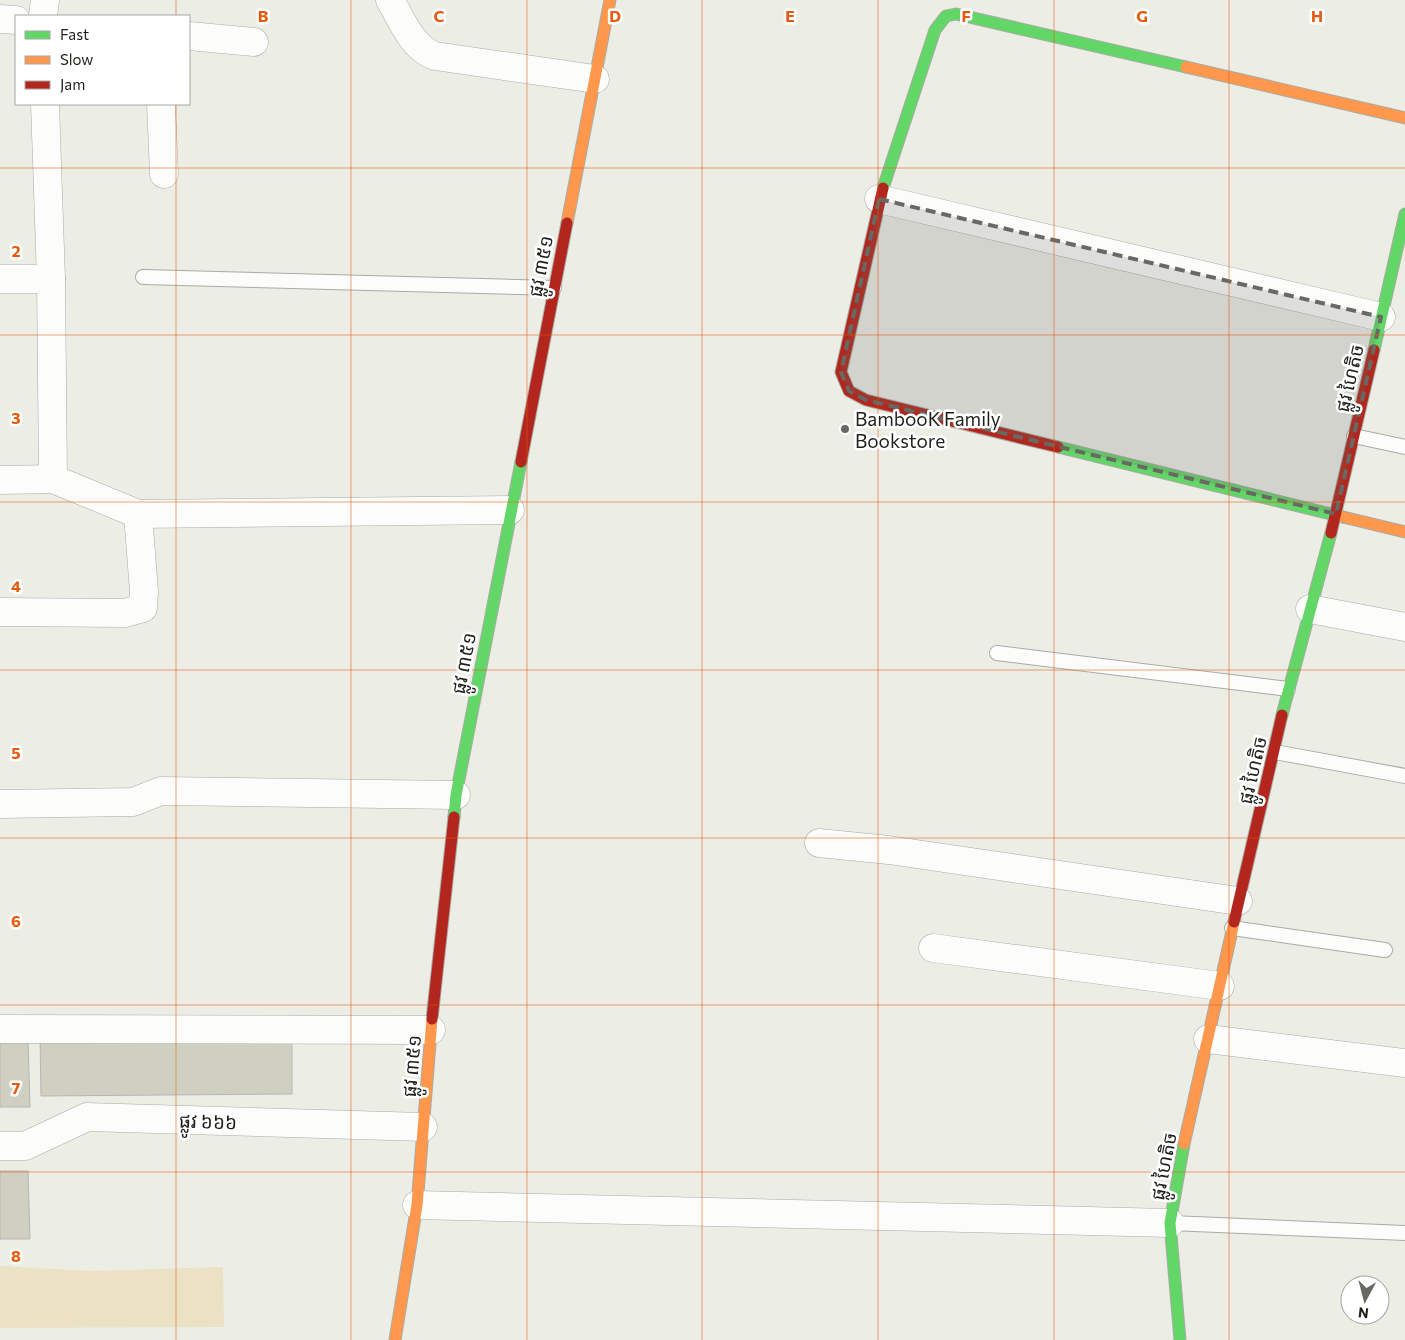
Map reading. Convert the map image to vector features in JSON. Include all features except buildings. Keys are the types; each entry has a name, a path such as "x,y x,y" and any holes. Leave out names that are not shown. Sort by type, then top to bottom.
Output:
{"street":[{"path":"43,15 45,0"},
{"path":"390,0 414,41 424,53 595,79"},
{"name":"ផ្លូវ ៣៥១","path":"395,1340 417,1206 432,1030 456,795 610,0"},
{"path":"1405,118 956,14 946,16 935,30 879,198 841,372 849,391 866,400 1405,532"},
{"path":"0,18 15,20"},
{"path":"190,36 254,42"},
{"path":"45,105 51,279 53,479"},
{"path":"161,105 164,174"},
{"path":"879,198 1381,317"},
{"name":"ផ្លូវ ហៃតិច","path":"1180,1340 1170,1223 1238,901 1275,752 1288,690 1336,514 1405,214"},
{"path":"0,279 51,279"},
{"path":"0,480 53,479 138,514 510,510"},
{"path":"0,612 125,613 142,608 144,592 138,514"},
{"path":"1310,608 1405,627"},
{"path":"0,804 133,802 161,791 456,795"},
{"path":"819,843 889,850 1238,901"},
{"path":"933,948 1220,986"},
{"path":"0,1029 432,1030"},
{"path":"1208,1039 1405,1063"},
{"name":"ផ្លូវ ៦៦៦","path":"0,1146 25,1146 87,1117 423,1127"},
{"path":"417,1206 1170,1223"}],"lane":[{"path":"143,276 554,288"},
{"path":"1354,436 1405,447"},
{"path":"997,653 1288,690"},
{"path":"1275,752 1405,776"},
{"path":"1232,928 1385,950"},
{"path":"1170,1223 1405,1233"}],"highlighted area":[{"path":"879,199 1381,317 1336,514 866,400 849,391 841,372"}],"shaded area":[{"path":"0,1266 91,1271 223,1267 224,1327 0,1328"}],"traffic: fast":[{"path":"883,188 935,30 946,16 956,14 1186,67"},
{"path":"1374,350 1405,214"},
{"path":"1058,447 1343,517"},
{"path":"454,817 456,795 521,462"},
{"path":"1282,715 1331,533"},
{"path":"1180,1340 1170,1223 1184,1144"}],"traffic: slow":[{"path":"567,223 610,0"},
{"path":"1186,67 1405,118"},
{"path":"1343,517 1405,532"},
{"path":"1184,1144 1234,922"},
{"path":"395,1340 417,1205 432,1019"}],"traffic: jam":[{"path":"883,188 841,372 849,391 866,400 1058,447"},
{"path":"521,462 567,223"},
{"path":"1331,533 1374,350"},
{"path":"1234,922 1282,715"},
{"path":"432,1019 454,817"}],"place":[{"name":"BambooK Family Bookstore","path":"845,429"}]}
